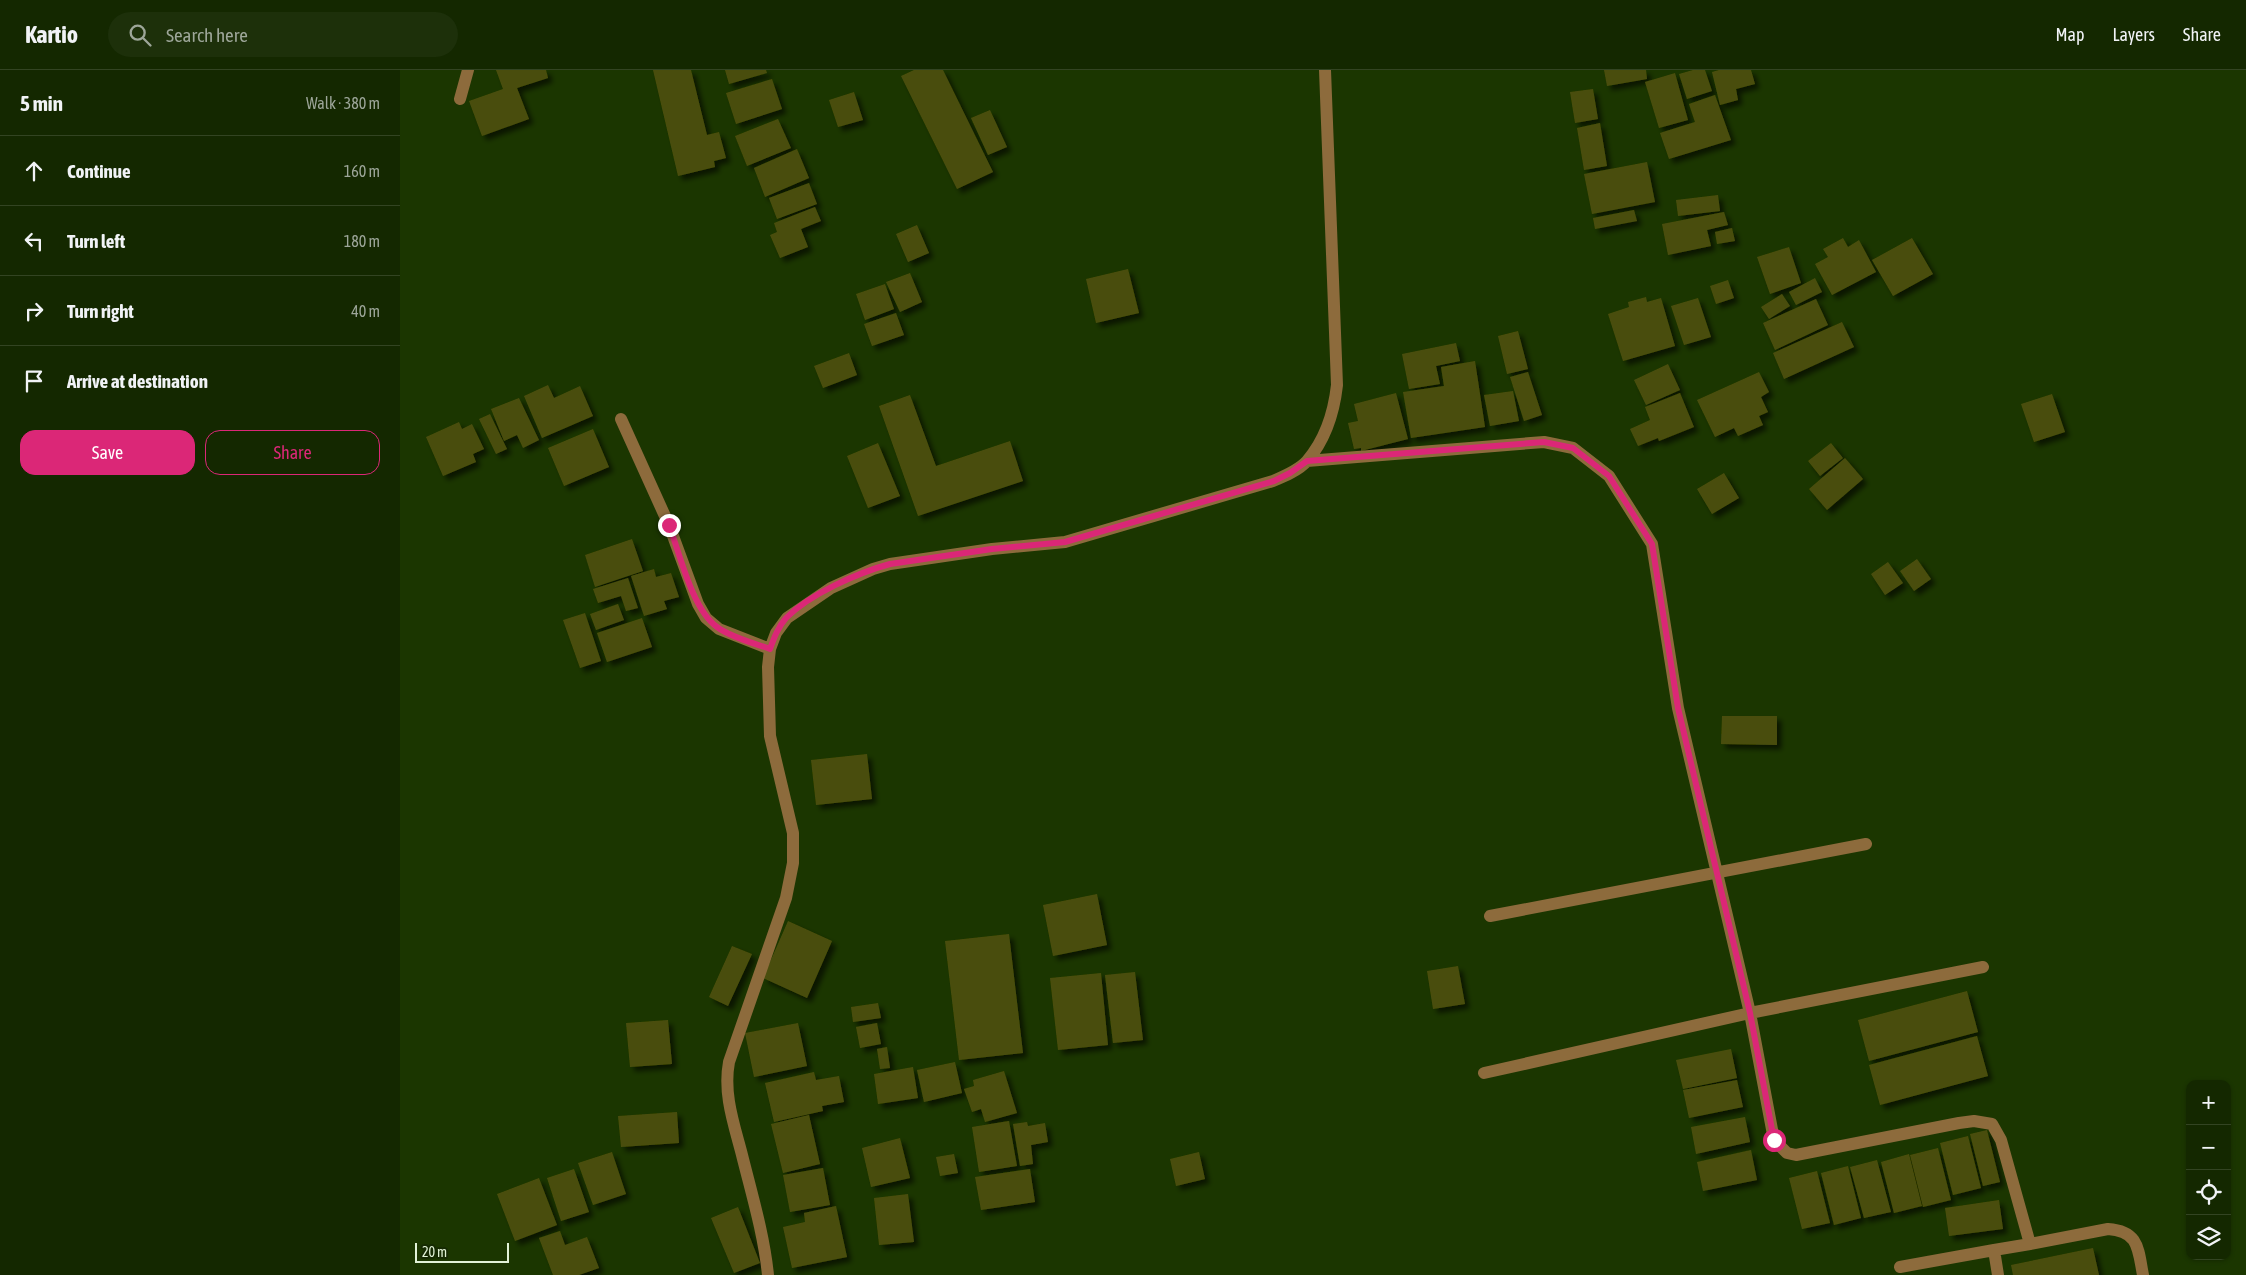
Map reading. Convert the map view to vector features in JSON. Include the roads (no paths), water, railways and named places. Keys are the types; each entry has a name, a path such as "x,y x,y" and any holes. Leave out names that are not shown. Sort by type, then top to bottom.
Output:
{"street":[{"path":"460,99 468,70"},
{"path":"768,1275 757,1212 728,1100 726,1078 729,1062 786,898 794,863 793,833 770,736 768,668 770,649 776,633 786,618 831,588 873,569 905,562 992,549 1043,546 1086,537 1274,481 1307,461 1324,432 1334,409 1337,385 1325,70"},
{"path":"621,419 669,525 698,604 706,618 719,629 770,649"},
{"path":"1307,461 1544,442 1573,448 1609,476 1652,544 1678,708 1715,872 1750,1013 1774,1140 1787,1153 1796,1155 1959,1123 1974,1121 1992,1124 2001,1140 2030,1244"},
{"path":"1490,916 1866,844"},
{"path":"1484,1073 1750,1013 1983,967"},
{"path":"1900,1267 2108,1229 2128,1233 2134,1240 2142,1275"},
{"path":"1994,1250 1998,1275"}]}
